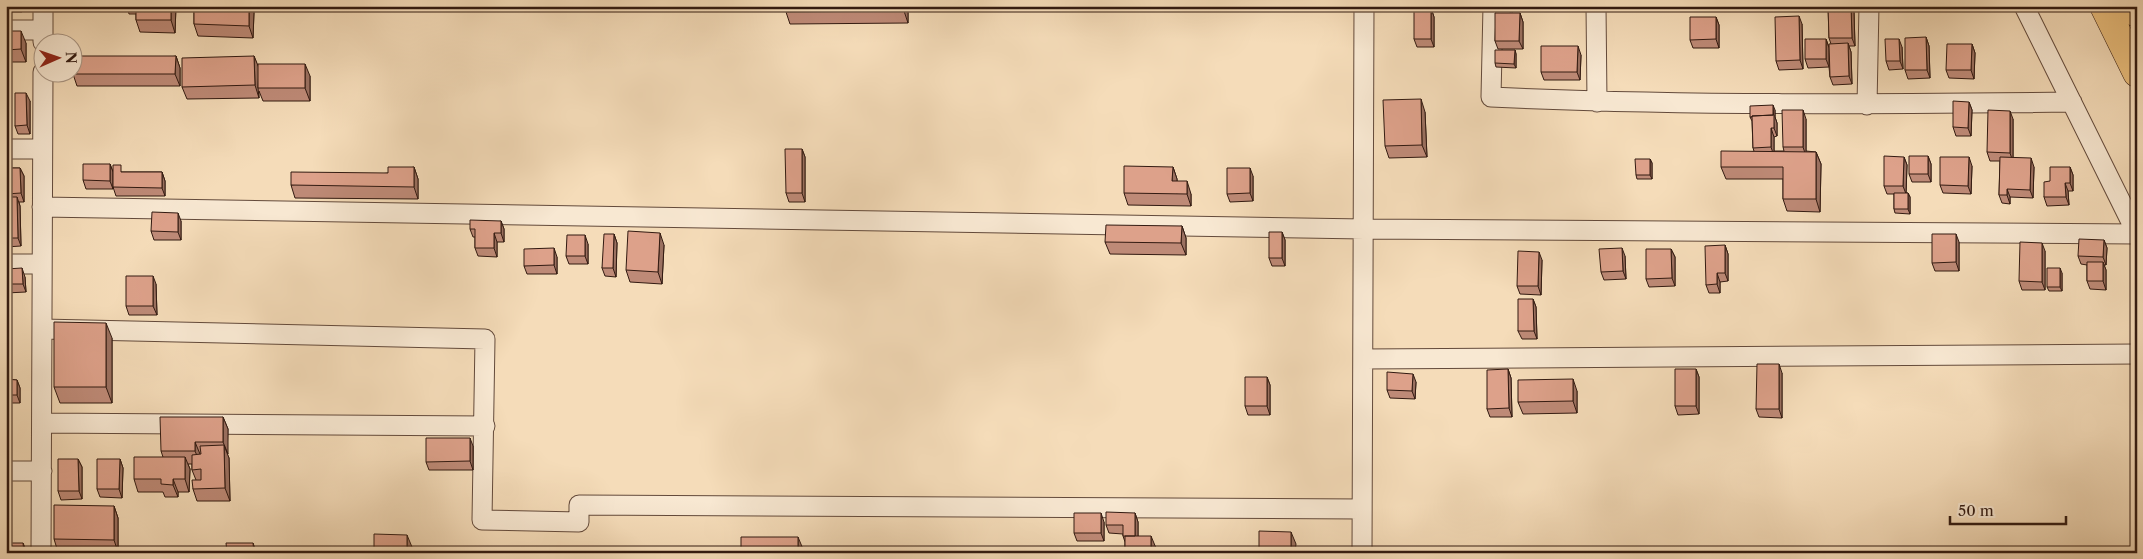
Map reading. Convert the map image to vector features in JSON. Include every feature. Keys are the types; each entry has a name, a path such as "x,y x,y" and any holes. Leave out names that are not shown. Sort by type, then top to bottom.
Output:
{"highway":[{"path":"2104,6 2137,73"},
{"path":"2134,6 2137,13"}],"street":[{"path":"43,6 43,32"},
{"path":"1362,553 1364,6"},
{"path":"1493,6 1492,97 1597,102 1867,104 2072,102"},
{"path":"1596,6 1597,102"},
{"path":"1867,104 1868,6"},
{"path":"42,207 1364,229 2137,234 2024,6"},
{"path":"6,30 32,34"},
{"path":"42,82 42,553"},
{"path":"6,149 42,149"},
{"path":"6,264 42,264"},
{"path":"42,329 485,339 482,520 579,522 579,505 1362,509"},
{"path":"1364,359 2137,354"},
{"path":"42,422 485,426"},
{"path":"6,471 42,471"}],"building":[{"path":"136,6 171,6 171,20 136,20"},
{"path":"194,6 249,6 249,26 194,24"},
{"path":"786,6 904,6 904,11 786,12"},
{"path":"1494,6 1509,6 1509,9 1494,9"},
{"path":"1828,6 1851,6 1852,38 1829,38"},
{"path":"1414,8 1431,8 1431,39 1414,39"},
{"path":"1495,13 1520,13 1519,41 1495,41"},
{"path":"1799,16 1800,60 1776,61 1775,17"},
{"path":"1690,17 1716,17 1716,39 1690,40"},
{"path":"6,31 21,31 21,49 6,50"},
{"path":"1926,37 1927,70 1905,70 1905,38"},
{"path":"1805,39 1826,39 1826,59 1805,59"},
{"path":"1885,39 1899,39 1900,61 1886,61"},
{"path":"1848,43 1849,76 1830,77 1829,44"},
{"path":"1947,44 1972,44 1971,70 1946,70"},
{"path":"1541,46 1578,46 1577,72 1541,72"},
{"path":"1495,50 1515,50 1514,64 1495,63"},
{"path":"82,56 176,56 175,74 82,74"},
{"path":"254,56 255,85 182,87 182,58"},
{"path":"258,64 305,64 305,88 258,88"},
{"path":"15,93 26,93 27,125 15,126"},
{"path":"1421,99 1422,145 1385,146 1383,100"},
{"path":"1953,101 1969,102 1968,128 1953,127"},
{"path":"1773,105 1773,115 1750,117 1750,106"},
{"path":"1782,110 1803,110 1803,147 1783,147"},
{"path":"1988,110 2010,111 2010,153 1987,152"},
{"path":"1774,115 1774,128 1771,128 1771,147 1753,148 1752,116"},
{"path":"785,149 802,149 802,193 786,193"},
{"path":"1721,151 1816,152 1816,199 1783,199 1783,167 1721,167"},
{"path":"1884,156 1904,157 1903,186 1884,186"},
{"path":"1909,156 1928,156 1928,174 1909,174"},
{"path":"1940,157 1969,157 1968,186 1940,185"},
{"path":"2000,157 2031,158 2030,190 2007,189 2007,195 1999,195"},
{"path":"1635,159 1650,159 1650,175 1636,175"},
{"path":"83,164 110,164 110,181 83,180"},
{"path":"113,165 121,165 121,172 162,172 162,188 113,187"},
{"path":"1124,166 1173,167 1172,181 1187,181 1187,194 1124,193"},
{"path":"388,167 414,167 414,187 291,185 291,172 388,173"},
{"path":"2050,167 2070,167 2070,183 2065,183 2066,197 2044,197 2044,182 2050,181"},
{"path":"6,168 20,168 21,193 6,194"},
{"path":"1227,168 1250,168 1250,193 1227,194"},
{"path":"1894,193 1908,193 1908,209 1894,209"},
{"path":"6,197 17,197 18,238 6,238"},
{"path":"152,212 178,213 178,232 151,231"},
{"path":"470,220 501,221 501,233 494,233 494,248 475,248 475,229 470,229"},
{"path":"1106,225 1182,226 1181,243 1105,242"},
{"path":"628,231 660,233 658,272 626,270"},
{"path":"1269,232 1282,232 1282,258 1269,258"},
{"path":"604,234 614,234 613,268 602,268"},
{"path":"1932,234 1956,234 1956,262 1932,263"},
{"path":"567,235 585,235 585,256 566,256"},
{"path":"2079,239 2104,240 2103,257 2078,256"},
{"path":"2020,242 2042,243 2042,282 2019,281"},
{"path":"1725,245 1725,273 1717,273 1717,284 1706,285 1705,246"},
{"path":"554,248 554,265 524,266 524,249"},
{"path":"1622,248 1623,271 1601,272 1599,249"},
{"path":"1646,249 1671,249 1672,278 1646,279"},
{"path":"1518,251 1539,252 1538,286 1517,286"},
{"path":"2087,262 2103,262 2103,281 2087,281"},
{"path":"22,268 23,284 6,284 6,269"},
{"path":"2047,268 2060,268 2060,287 2047,287"},
{"path":"126,276 153,276 153,306 126,306"},
{"path":"1518,299 1533,299 1534,331 1518,331"},
{"path":"54,322 106,323 106,387 54,387"},
{"path":"1757,364 1779,364 1779,409 1756,409"},
{"path":"1508,369 1509,408 1487,409 1487,370"},
{"path":"1675,369 1696,369 1696,406 1675,406"},
{"path":"1387,372 1413,374 1412,391 1387,390"},
{"path":"1245,377 1267,377 1267,406 1245,406"},
{"path":"6,379 17,380 17,395 6,395"},
{"path":"1573,379 1573,401 1518,402 1518,380"},
{"path":"160,417 223,417 223,442 195,442 195,451 161,451"},
{"path":"426,438 470,438 470,461 426,462"},
{"path":"224,445 225,488 193,489 192,480 201,480 201,469 192,470 192,455 201,454 200,446"},
{"path":"134,457 185,457 185,479 173,479 173,485 161,484 161,479 134,479"},
{"path":"58,459 78,459 79,491 58,491"},
{"path":"97,459 120,459 119,489 97,489"},
{"path":"54,505 114,506 114,540 54,539"},
{"path":"1106,512 1135,513 1135,536 1123,536 1123,525 1106,525"},
{"path":"1074,513 1101,513 1101,533 1074,533"},
{"path":"1259,531 1291,532 1291,553 1259,553"},
{"path":"374,534 407,535 407,553 374,553"},
{"path":"1125,536 1151,536 1151,553 1125,553"},
{"path":"741,537 798,537 798,553 741,553"},
{"path":"6,543 23,543 24,553 6,553"},
{"path":"226,543 253,543 254,553 227,553"}]}
